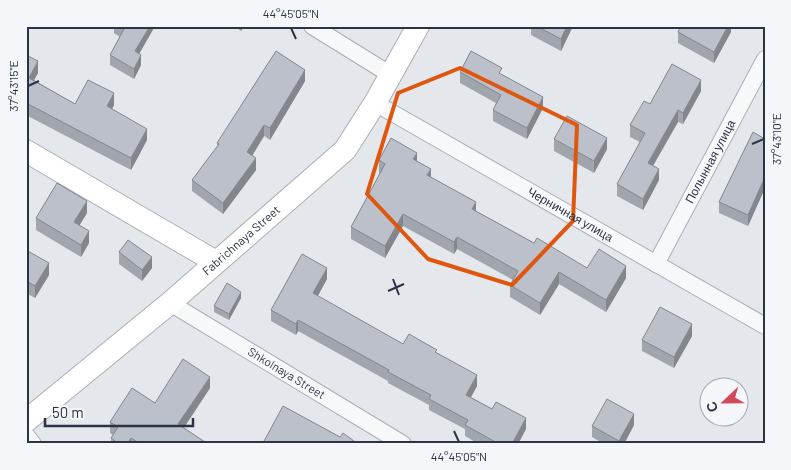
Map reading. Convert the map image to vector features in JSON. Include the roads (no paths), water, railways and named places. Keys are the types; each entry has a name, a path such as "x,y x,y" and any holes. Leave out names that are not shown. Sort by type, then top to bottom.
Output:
{"street":[{"path":"312,26 391,75"},
{"name":"Fabrichnaya Street","path":"26,421 170,303 345,150 375,103 418,26"},
{"name":"Полынная улица","path":"656,264 765,59"},
{"name":"Черничная улица","path":"375,103 765,326"},
{"path":"26,151 216,262"},
{"name":"Shkolnaya Street","path":"170,303 403,444"},
{"path":"26,435 32,444"}]}
